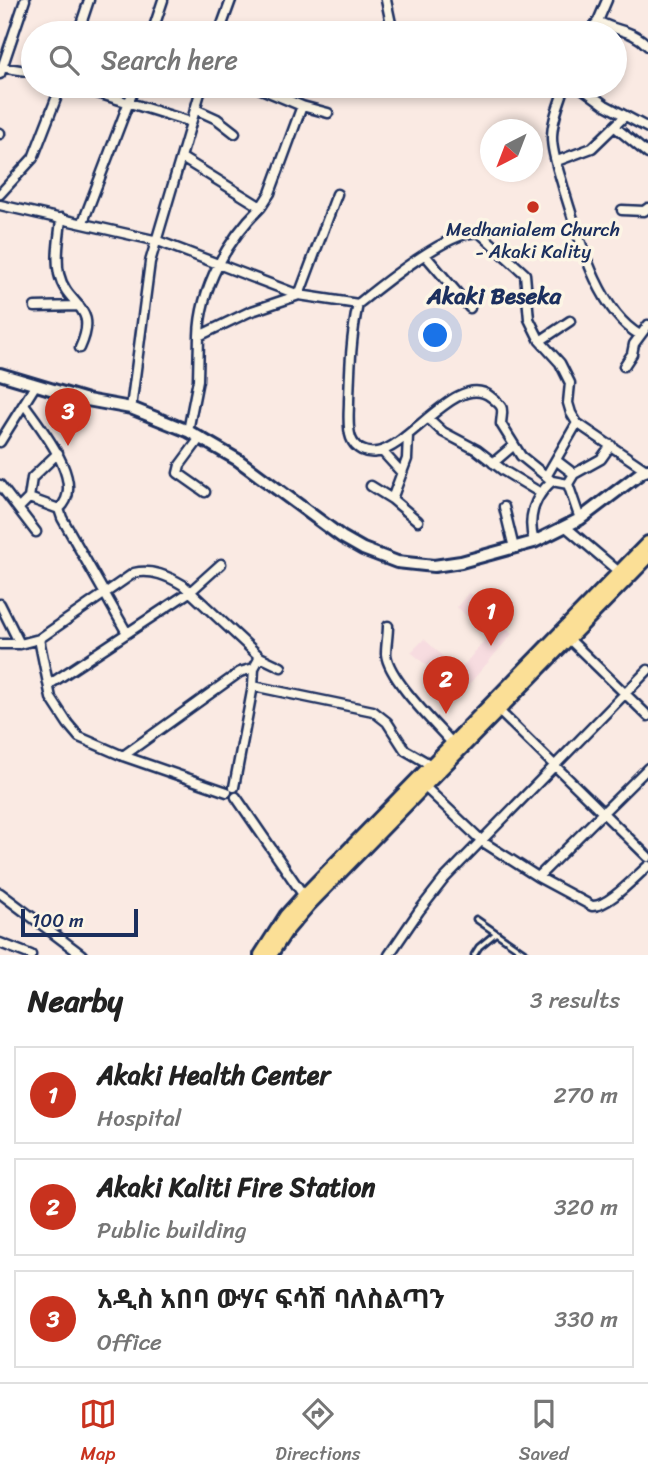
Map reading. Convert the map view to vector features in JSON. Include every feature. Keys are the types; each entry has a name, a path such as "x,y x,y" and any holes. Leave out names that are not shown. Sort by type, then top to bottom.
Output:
{"main road":[{"path":"0,374 87,400 131,408 188,431 238,460 342,537 363,549 397,562 434,566 488,556 534,542 580,519 646,467"},
{"path":"270,955 309,904 497,709 648,543"},
{"path":"261,955 286,916 304,896 452,743 648,557"}],"street":[{"path":"21,71 1,69 24,0"},
{"path":"82,21 89,0"},
{"path":"156,21 163,0"},
{"path":"223,21 231,0"},
{"path":"386,0 390,21"},
{"path":"598,20 607,0"},
{"path":"627,32 635,34 648,46"},
{"path":"0,194 4,183 33,158 56,98"},
{"path":"116,98 191,122"},
{"path":"83,222 130,98"},
{"path":"131,408 148,278 198,98"},
{"path":"286,98 302,106 328,113"},
{"path":"561,98 552,129 552,141 582,246 605,298 625,326 640,335"},
{"path":"597,98 648,128"},
{"path":"188,431 198,380 201,312 219,263 239,231 270,193 302,106"},
{"path":"195,109 217,119 235,133"},
{"path":"556,161 592,148 625,116"},
{"path":"615,127 648,154"},
{"path":"182,158 261,207"},
{"path":"299,295 337,194"},
{"path":"0,205 158,240 299,295 358,304"},
{"path":"622,210 644,211 648,208"},
{"path":"61,218 59,276 88,320 80,348"},
{"path":"568,484 550,478 521,456 501,424 503,410 485,392 469,392 442,407 408,435 382,451 373,453 359,449 350,434 350,349 358,304 425,255 465,233 480,233 526,274 527,311 540,341 560,363 570,383 568,408 578,423 646,467"},
{"path":"425,255 470,308"},
{"path":"199,336 249,312 299,295"},
{"path":"35,307 79,306"},
{"path":"540,341 570,321"},
{"path":"624,366 632,354 634,344 648,325"},
{"path":"0,442 36,386"},
{"path":"24,404 58,453 69,492 68,498 59,509"},
{"path":"429,418 443,432 477,450 539,492"},
{"path":"534,542 531,520 539,492 550,478 578,423"},
{"path":"392,499 407,459 408,435"},
{"path":"200,438 180,465 178,473 205,492"},
{"path":"580,519 568,484 574,474 601,459 611,445"},
{"path":"493,463 513,446"},
{"path":"382,451 402,473"},
{"path":"19,508 29,498 32,478 58,453"},
{"path":"557,461 574,474"},
{"path":"0,485 36,532"},
{"path":"371,486 392,499 418,522"},
{"path":"29,498 59,509"},
{"path":"504,508 514,548"},
{"path":"59,509 62,519 127,633"},
{"path":"566,527 619,572"},
{"path":"50,684 191,591 221,564"},
{"path":"0,644 20,644 39,639 134,573 142,571 170,577 191,591 260,657 281,667"},
{"path":"0,604 20,644"},
{"path":"388,626 386,655 390,668 452,743"},
{"path":"565,635 648,716"},
{"path":"39,639 51,698 79,737 122,756 232,792 304,896"},
{"path":"232,792 254,668 260,657"},
{"path":"122,756 240,672 254,668"},
{"path":"389,955 430,895 648,670"},
{"path":"253,685 373,711 387,722 405,750 431,765"},
{"path":"497,709 648,857"},
{"path":"538,877 648,768"},
{"path":"423,785 483,842 538,877 592,906 599,906 648,866"},
{"path":"0,893 82,955"},
{"path":"0,943 31,955"}],"lane":[{"path":"476,919 528,955"},
{"path":"474,955 479,947 496,933"}],"shaded area":[{"path":"469,592 512,634 460,695 411,652 424,639 459,671 488,636 457,607"}],"place":[{"name":"Medhanialem Church - Akaki Kality","path":"533,207"},
{"name":"አዲስ አበባ ውሃና ፍሳሽ ባለስልጣን","path":"68,446"},
{"name":"Akaki Health Center","path":"491,646"},
{"name":"Akaki Kaliti Fire Station","path":"446,714"}],"district":[{"name":"Akaki Beseka","path":"494,296"}]}
